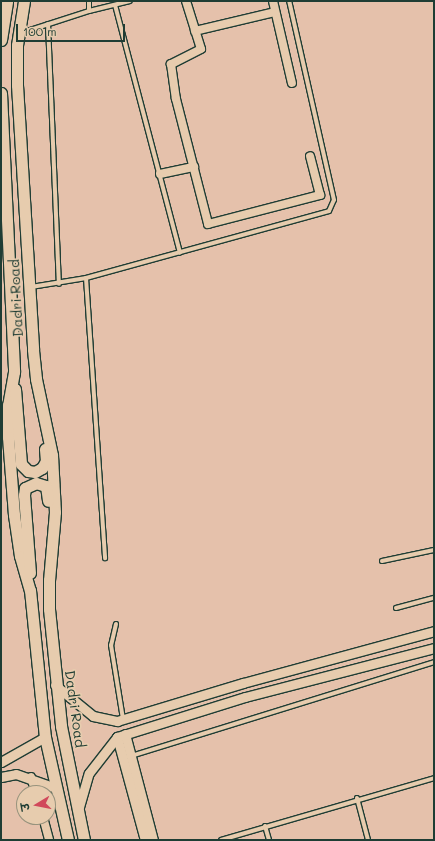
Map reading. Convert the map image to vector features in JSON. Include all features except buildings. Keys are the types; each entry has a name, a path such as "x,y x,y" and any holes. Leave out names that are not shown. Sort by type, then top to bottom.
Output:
{"main road":[{"path":"1,40 7,1"},
{"name":"Dadri Road","path":"1,93 19,458 28,471 35,472 42,468 46,461 36,379 17,84 19,34 24,1"},
{"name":"Dadri Road","path":"14,372 8,405 8,437 20,556 30,590"},
{"name":"Dadri Road","path":"36,379 52,462 55,512 49,580"},
{"name":"Dadri Road","path":"55,785 45,737 30,590 24,495 25,488 36,483 46,486 48,492 47,541 55,685 84,840"},
{"name":"Dadri Road","path":"56,788 68,840"}],"street":[{"path":"186,1 201,49 171,64 176,100 208,224 320,195 310,156"},
{"path":"273,1 292,83"},
{"path":"195,30 275,12"},
{"path":"160,174 194,167"},
{"path":"55,685 93,716 117,721 243,683 434,631"},
{"path":"78,814 82,790 89,773 121,736 167,720 434,648"},
{"path":"164,707 167,720"},
{"path":"121,736 153,840"},
{"path":"1,762 45,737"},
{"path":"127,758 144,840"},
{"path":"1,777 16,774 31,777 49,785"},
{"path":"31,777 34,785"},
{"path":"45,825 49,840"}],"lane":[{"path":"89,1 89,11"},
{"path":"19,34 89,11 115,6 130,1"},
{"path":"30,287 59,284 86,278 180,253 323,214 334,206 334,200 289,1"},
{"path":"115,6 180,253"},
{"path":"48,24 59,284"},
{"path":"86,278 105,558"},
{"path":"382,561 434,550"},
{"path":"396,608 434,598"},
{"path":"116,624 111,645 123,720"},
{"path":"127,758 434,662"},
{"path":"221,840 357,798 434,778"},
{"path":"357,798 368,840"},
{"path":"265,826 269,840"}]}
